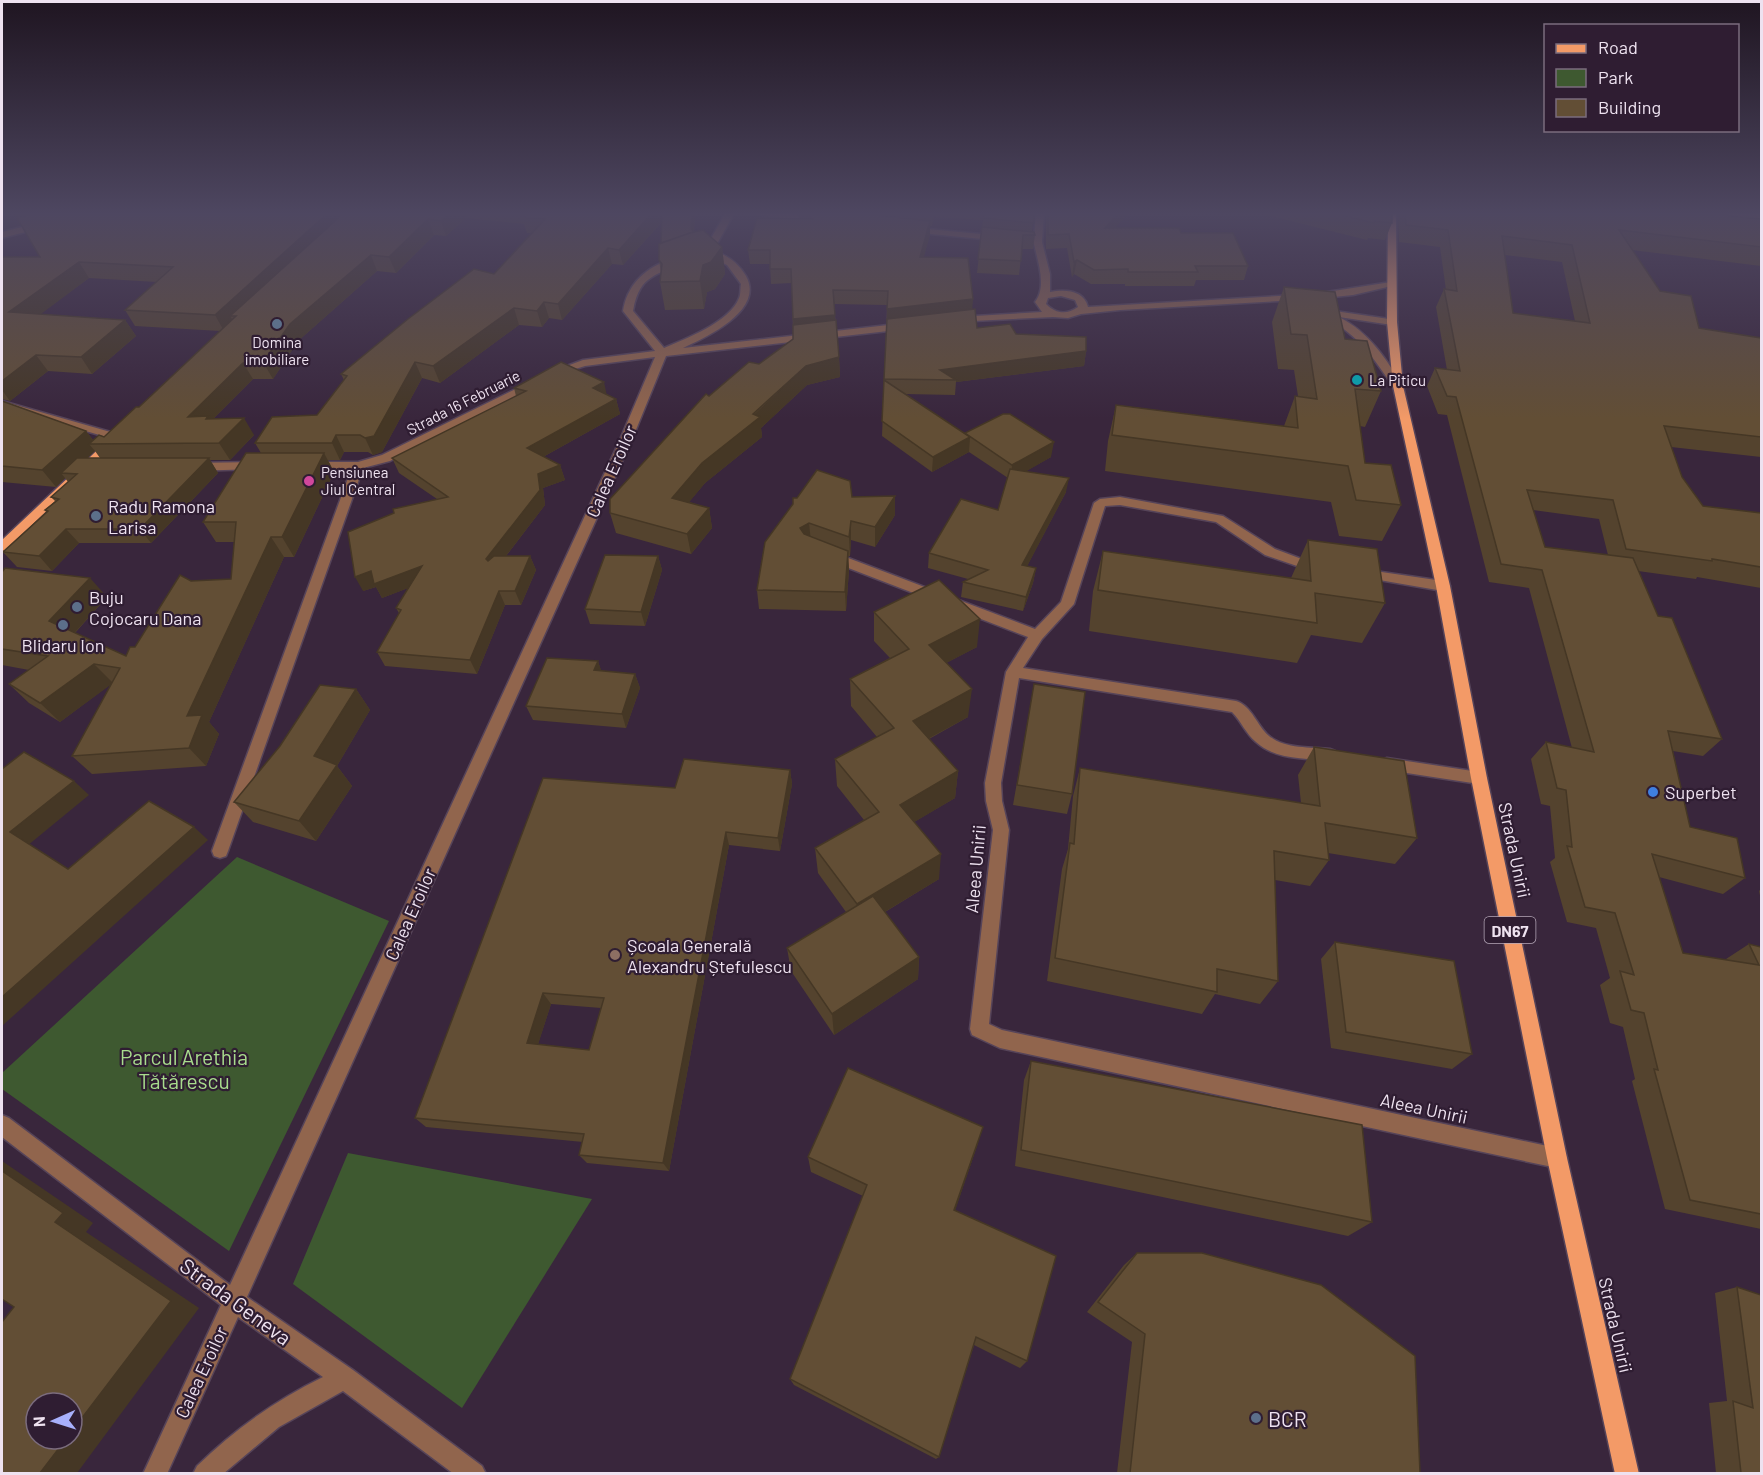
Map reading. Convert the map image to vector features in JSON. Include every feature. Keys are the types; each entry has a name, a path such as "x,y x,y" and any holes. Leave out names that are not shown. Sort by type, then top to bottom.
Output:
{"main road":[{"name":"Strada Unirii","path":"1391,281 1398,386 1443,586 1479,778 1557,1158 1627,1473"},
{"path":"2,547 122,433"}],"street":[{"path":"641,281 629,298 628,311 662,353 707,333 729,317 744,300 746,286 744,281"},
{"path":"1044,281 1043,309 1053,314"},
{"path":"1051,281 1061,293 1078,298 1134,304"},
{"path":"940,322 996,316 1069,315 1081,311 1134,304 1238,302 1307,297 1391,285"},
{"path":"996,316 1061,293"},
{"path":"1307,297 1362,309 1392,322"},
{"path":"1078,298 1084,304 1081,311"},
{"path":"1238,302 1292,309"},
{"path":"1392,322 1313,311 1336,320 1361,336 1377,354 1398,386"},
{"name":"Strada 16 Februarie","path":"299,466 358,466 386,458 566,368 583,363 918,324"},
{"name":"Calea Eroilor","path":"155,1473 625,442 662,353"},
{"path":"2,404 122,433"},
{"path":"180,467 263,466"},
{"path":"220,851 358,466"},
{"path":"85,467 109,467"},
{"name":"Aleea Unirii","path":"1443,586 1297,562 1270,552 1245,534 1218,519 1120,501 1100,503 1067,604 1037,635 1012,672 993,783 994,801 1001,830 979,1029 1000,1039 1557,1158"},
{"path":"821,552 1037,635"},
{"path":"1012,672 1236,707 1245,715 1261,739 1272,747 1340,757"},
{"path":"1374,762 1479,778"},
{"name":"Strada Geneva","path":"2,1125 234,1301 345,1378 474,1473"},
{"path":"205,1473 250,1432 296,1402 345,1378"}],"green space":[{"name":"Parcul Arethia Tătărescu","path":"237,857 389,921 229,1251 2,1089 2,1073"},
{"path":"348,1153 592,1199 462,1408 293,1284"}],"building":[{"path":"2,281 53,281 9,312 125,320 81,357 36,355 2,381"},
{"path":"158,281 253,281 215,315 125,310"},
{"path":"269,281 341,281 290,324 263,362 243,363 188,417 244,418 219,443 89,444 99,435 104,437 136,407 139,407 236,316 230,316"},
{"path":"458,281 579,281 558,304 544,302 537,311 514,308 433,366 415,362 374,436 365,438 360,435 336,435 332,443 255,443 272,417 317,415 347,376 341,374"},
{"path":"660,281 700,281 700,281"},
{"path":"791,281 971,281 973,299 887,309 888,291 833,290 835,315 793,319"},
{"path":"1456,281 1508,281 1513,313 1590,323 1580,281 1653,281 1660,291 1691,296 1699,328 1761,338 1761,437 1664,426 1682,477 1703,506 1761,513 1761,567 1626,549 1613,500 1527,490 1545,547 1633,558 1658,616 1672,618 1722,739 1668,731 1690,827 1737,838 1745,878 1652,854 1683,953 1759,965 1749,944 1761,947 1761,1214 1690,1200 1654,1069 1658,1070 1644,1013 1631,1010 1620,971 1634,975 1615,913 1585,907 1567,846 1572,847 1566,790 1557,788 1546,742 1594,752 1542,570 1501,564 1456,397 1447,396 1435,368 1460,371 1444,289 1457,291"},
{"path":"1284,287 1335,292 1345,339 1367,341 1381,391 1355,389 1365,463 1391,465 1401,505 1356,500 1348,466 1112,435 1116,405 1298,428 1295,396 1317,399 1307,335 1291,334"},
{"path":"975,309 977,328 1010,324 1016,334 1086,337 1086,351 940,370 956,380 884,379 887,319"},
{"path":"836,320 839,357 806,366 753,414 760,417 702,463 672,498 709,508 687,534 610,513 610,499 706,394 709,396 749,362 759,364 793,339 793,325"},
{"path":"561,362 604,382 593,388 616,399 527,448 560,465 538,474 540,490 486,559 488,561 494,556 530,556 515,591 499,591 470,660 377,652 401,610 396,608 422,566 374,584 371,571 355,577 348,532 394,513 393,509 448,497 392,458 526,391 514,388"},
{"path":"884,380 970,437 933,457 882,421"},
{"path":"2,401 86,431 42,470 2,466"},
{"path":"1003,414 1010,414 1054,442 1012,465 965,433"},
{"path":"246,453 324,453 282,537 271,537 187,716 202,715 189,748 72,756 120,668 94,664 40,703 9,684 48,656 2,649 2,572 5,568 90,578 49,621 126,656 130,647 135,647 180,575 191,581 231,579 236,522 203,522"},
{"path":"77,458 209,458 140,529 66,529 39,556 3,552 59,499 51,497 77,474 61,473"},
{"path":"1010,469 1069,478 1022,565 1036,568 1026,597 963,582 988,570 929,553 961,499 998,510"},
{"path":"817,470 850,481 852,497 895,496 875,527 851,521 849,537 809,523 800,528 804,534 848,551 845,592 757,590 765,542 793,504 793,498 797,498"},
{"path":"1308,540 1377,549 1385,603 1315,593 1317,623 1098,590 1103,551 1311,581"},
{"path":"605,555 658,556 641,612 585,609"},
{"path":"939,580 980,619 929,645 972,689 913,721 958,771 900,805 941,854 857,904 815,848 879,812 835,759 894,728 850,679 909,649 874,612"},
{"path":"547,658 598,661 594,670 635,674 622,714 526,706"},
{"path":"1034,684 1085,692 1072,794 1017,785"},
{"path":"320,685 356,689 314,756 337,765 299,821 234,802 280,746"},
{"path":"1314,747 1404,761 1417,838 1325,823 1329,860 1274,851 1278,981 1217,969 1217,992 1055,958 1070,843 1074,844 1080,768 1320,806"},
{"path":"24,752 74,781 10,832 68,869 149,801 194,827 2,997 2,769"},
{"path":"684,759 790,770 778,838 726,832 663,1163 579,1155 584,1134 415,1118 543,778 675,788","holes":["543,993 604,998 589,1050 527,1043"]},
{"path":"873,896 919,957 832,1014 787,948"},
{"path":"1335,942 1454,961 1472,1054 1346,1032"},
{"path":"1031,1061 1362,1125 1372,1222 1021,1150"},
{"path":"848,1068 983,1127 954,1210 1056,1256 1027,1361 976,1337 939,1457 790,1379 867,1185 808,1157"},
{"path":"2,1171 63,1213 55,1222 171,1301 84,1415 84,1391 24,1391 24,1451 57,1451 40,1473 2,1473 2,1322 14,1307 2,1299"},
{"name":"BCR","path":"1137,1253 1202,1253 1321,1285 1415,1356 1420,1473 1130,1473 1145,1334 1098,1302"},
{"path":"1737,1287 1761,1295 1761,1473 1741,1473 1733,1401 1753,1408"}],"place":[{"name":"Domina imobiliare","path":"277,324"},
{"name":"La Piticu","path":"1357,380"},
{"name":"Pensiunea Jiul Central","path":"309,481"},
{"name":"Radu Ramona Larisa","path":"96,516"},
{"name":"Buju Cojocaru Dana","path":"77,607"},
{"name":"Blidaru Ion","path":"63,625"},
{"name":"Superbet","path":"1653,792"},
{"name":"Școala Generală Alexandru Ștefulescu","path":"615,955"},
{"name":"BCR","path":"1256,1418"}]}
